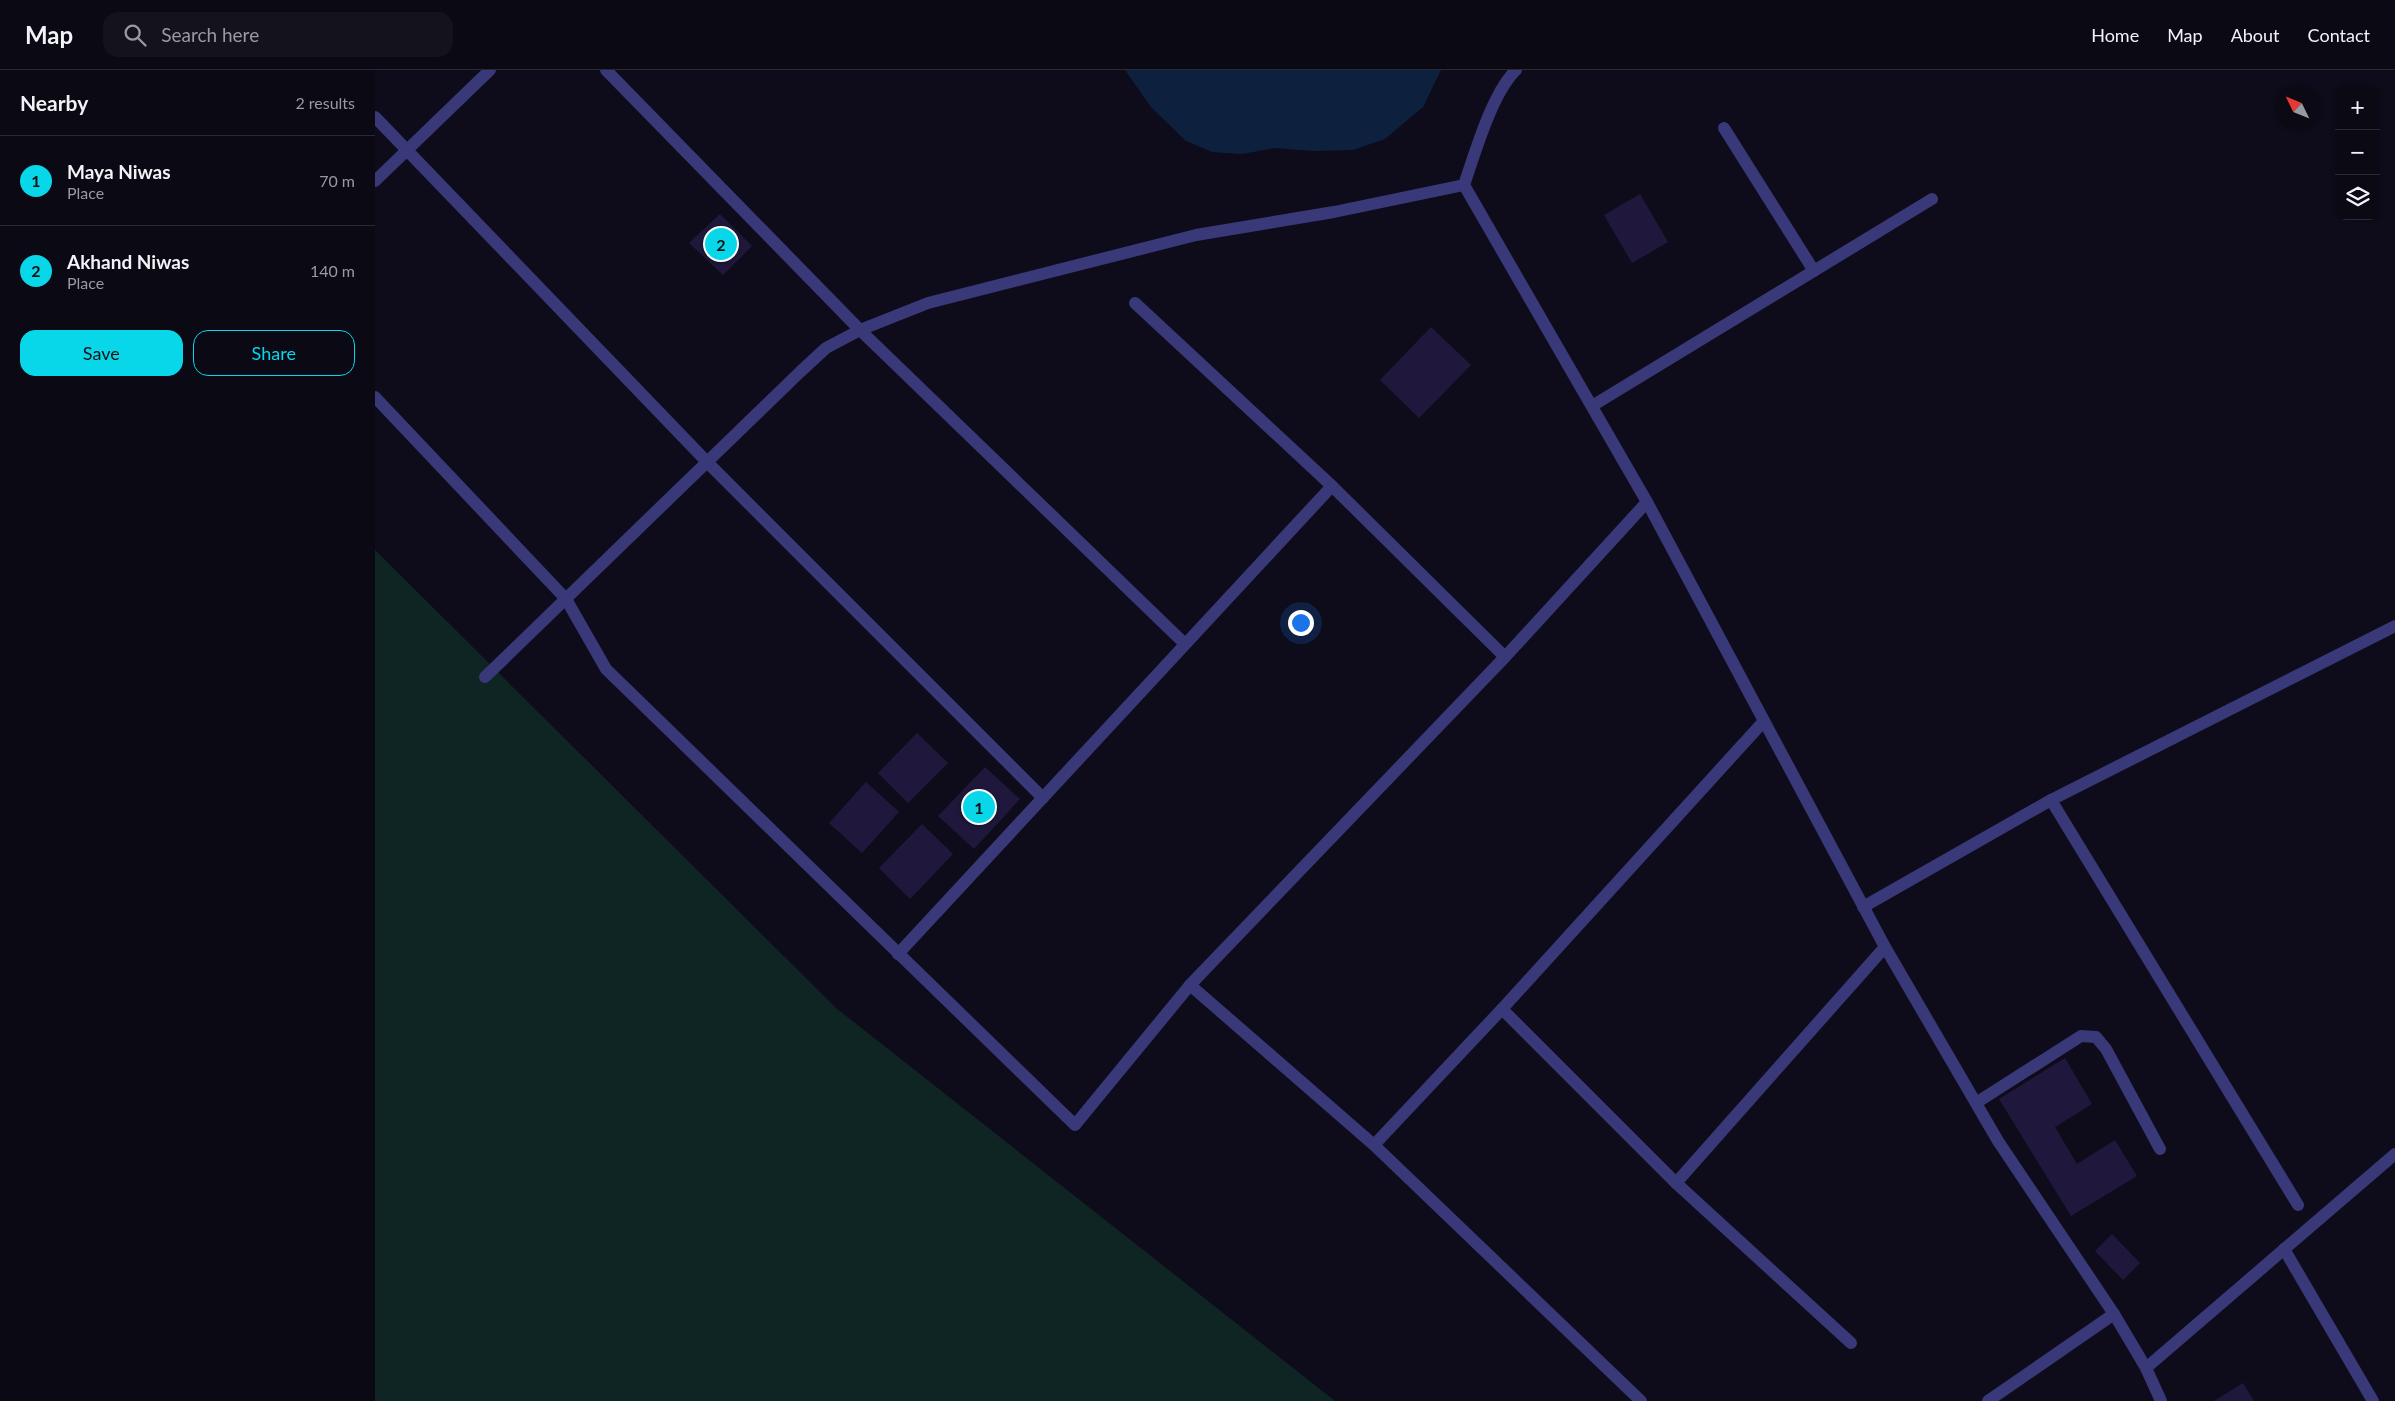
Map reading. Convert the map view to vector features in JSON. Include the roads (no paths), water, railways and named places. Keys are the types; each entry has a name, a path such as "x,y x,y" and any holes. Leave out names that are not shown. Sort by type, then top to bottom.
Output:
{"street":[{"path":"375,180 490,70"},
{"path":"606,70 860,330 1185,644"},
{"path":"1516,70 1509,76 1488,119 1464,185 1647,502 1885,947 1998,1141 2114,1314 2146,1368 2161,1401"},
{"path":"375,118 708,463 1043,798"},
{"path":"1724,128 1814,271"},
{"path":"485,677 826,348 860,330 929,303 1196,235 1334,212 1464,185"},
{"path":"1591,406 1932,199"},
{"path":"1135,302 1331,486 1505,658"},
{"path":"375,397 567,599 606,669 1075,1126 1190,985 1505,658 1647,502"},
{"path":"898,954 1331,486"},
{"path":"1863,907 2051,800 2395,626"},
{"path":"1373,1145 1502,1008 1764,721"},
{"path":"2051,800 2298,1205"},
{"path":"1677,1183 1885,947"},
{"path":"1190,985 1373,1145 1641,1401"},
{"path":"1502,1008 1677,1183 1851,1343"},
{"path":"1976,1103 2081,1036 2096,1037 2106,1049 2160,1149"},
{"path":"2146,1368 2395,1154"},
{"path":"2284,1249 2373,1401"},
{"path":"1988,1401 2114,1314"}],"water":[{"path":"1125,70 1441,70 1423,107 1385,139 1353,150 1314,151 1275,148 1242,154 1212,152 1186,141 1151,107"}],"place":[{"name":"Akhand Niwas","path":"721,244"},
{"name":"Maya Niwas","path":"979,807"}]}
